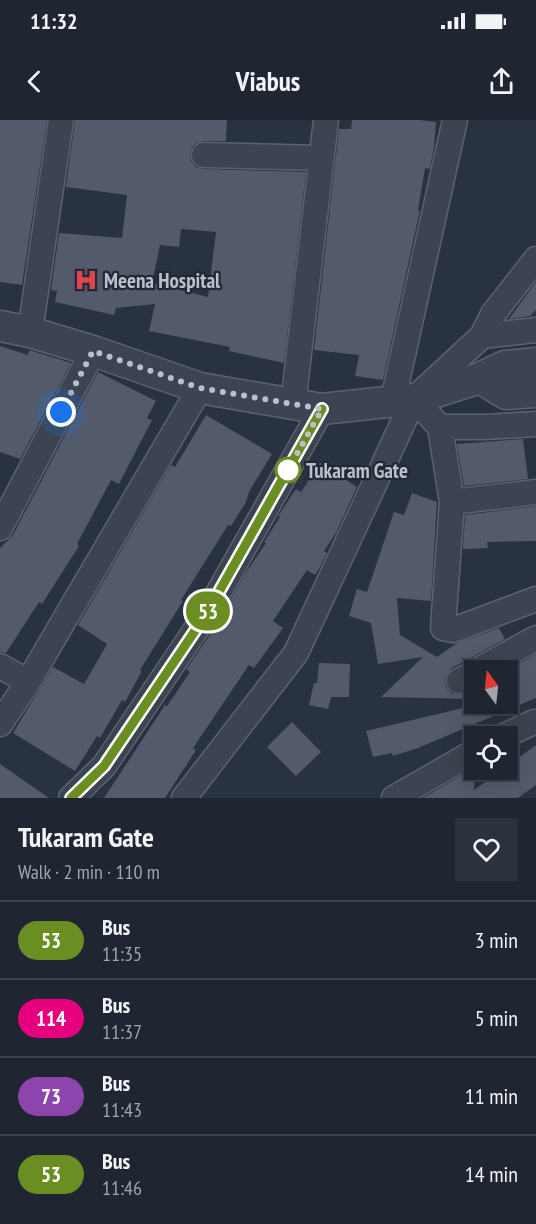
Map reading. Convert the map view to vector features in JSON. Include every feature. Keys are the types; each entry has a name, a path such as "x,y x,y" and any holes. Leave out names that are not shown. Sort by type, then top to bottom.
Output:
{"street":[{"path":"30,332 61,120"},
{"path":"293,405 326,120"},
{"path":"184,798 296,653 404,399 455,120"},
{"path":"204,155 322,158"},
{"path":"404,399 482,336 493,314 536,259"},
{"path":"0,326 30,332 93,351 200,388 322,409 404,399 480,378 505,366 536,363"},
{"path":"482,336 534,328"},
{"path":"0,528 10,491 93,351"},
{"path":"480,378 506,394 536,392"},
{"path":"0,724 28,682 200,388"},
{"path":"404,399 440,427 536,424"},
{"path":"71,798 104,766 207,613 322,409"},
{"path":"440,427 452,502 443,628 453,630 536,599"},
{"path":"452,502 536,492"},
{"path":"497,660 536,638"},
{"path":"0,666 28,682"},
{"path":"518,730 535,723"},
{"path":"394,798 464,758"}],"building":[{"path":"0,120 47,120 22,285 0,282"},
{"path":"75,120 227,120 226,141 204,141 192,147 191,161 196,167 306,172 284,363 229,351 230,347 149,331 155,304 116,308 114,315 55,302 57,291 51,290 59,233 122,238 127,195 66,187","holes":["181,229 216,232 208,297 152,283 160,245 179,247"]},
{"path":"352,120 436,122 430,169 425,168 418,210 420,210 383,380 355,376 359,355 314,350 339,129 351,129"},
{"path":"536,282 536,310 530,316 509,319"},
{"path":"0,346 28,355 29,350 71,363 20,459 0,452"},
{"path":"98,372 156,401 147,418 152,420 119,484 111,480 77,544 79,546 42,604 39,602 6,653 0,652 0,548 13,535"},
{"path":"206,415 272,454 250,490 245,504 231,526 228,525 181,600 183,601 140,670 142,671 125,702 122,700 100,738 97,736 75,771 13,733 53,667 84,684 107,644 78,625 171,465 175,467"},
{"path":"523,439 528,479 464,486 457,444"},
{"path":"320,463 357,487 336,533 324,551 327,553 319,569 315,575 307,570 273,621 283,628 254,668 249,665 193,748 196,750 165,798 104,798 165,705 167,706 190,672 186,670 219,621 243,577 266,543 264,542 280,517 278,516 296,489 301,492"},
{"path":"412,493 437,502 431,601 397,598 400,635 437,657 457,643 499,628 505,639 464,660 447,674 446,687 451,693 459,695 464,693 464,699 381,697 423,657 378,664 371,623 349,616 357,589 367,592 394,512 404,515"},
{"path":"536,506 536,541 487,542 488,548 463,549 465,515"},
{"path":"536,654 536,698 518,706 518,664"},
{"path":"319,663 350,664 349,697 331,697 328,709 309,705 314,683 317,683"},
{"path":"464,708 464,714 498,714 470,726 464,726 464,729 418,748 393,756 392,753 373,757 366,731"},
{"path":"292,722 321,752 296,776 267,747"},
{"path":"536,745 536,785 518,798 423,798 464,774 464,780 474,780 474,790 488,780 518,780 518,758"},
{"path":"0,764 49,798 0,798"}],"bus line":[{"name":"53","path":"71,798 104,766 207,613 322,409"}],"place":[{"name":"Meena Hospital","path":"86,280"},
{"name":"Tukaram Gate","path":"288,470"}],"route":[{"path":"61,412 93,351 200,388 322,409 288,470"}]}
